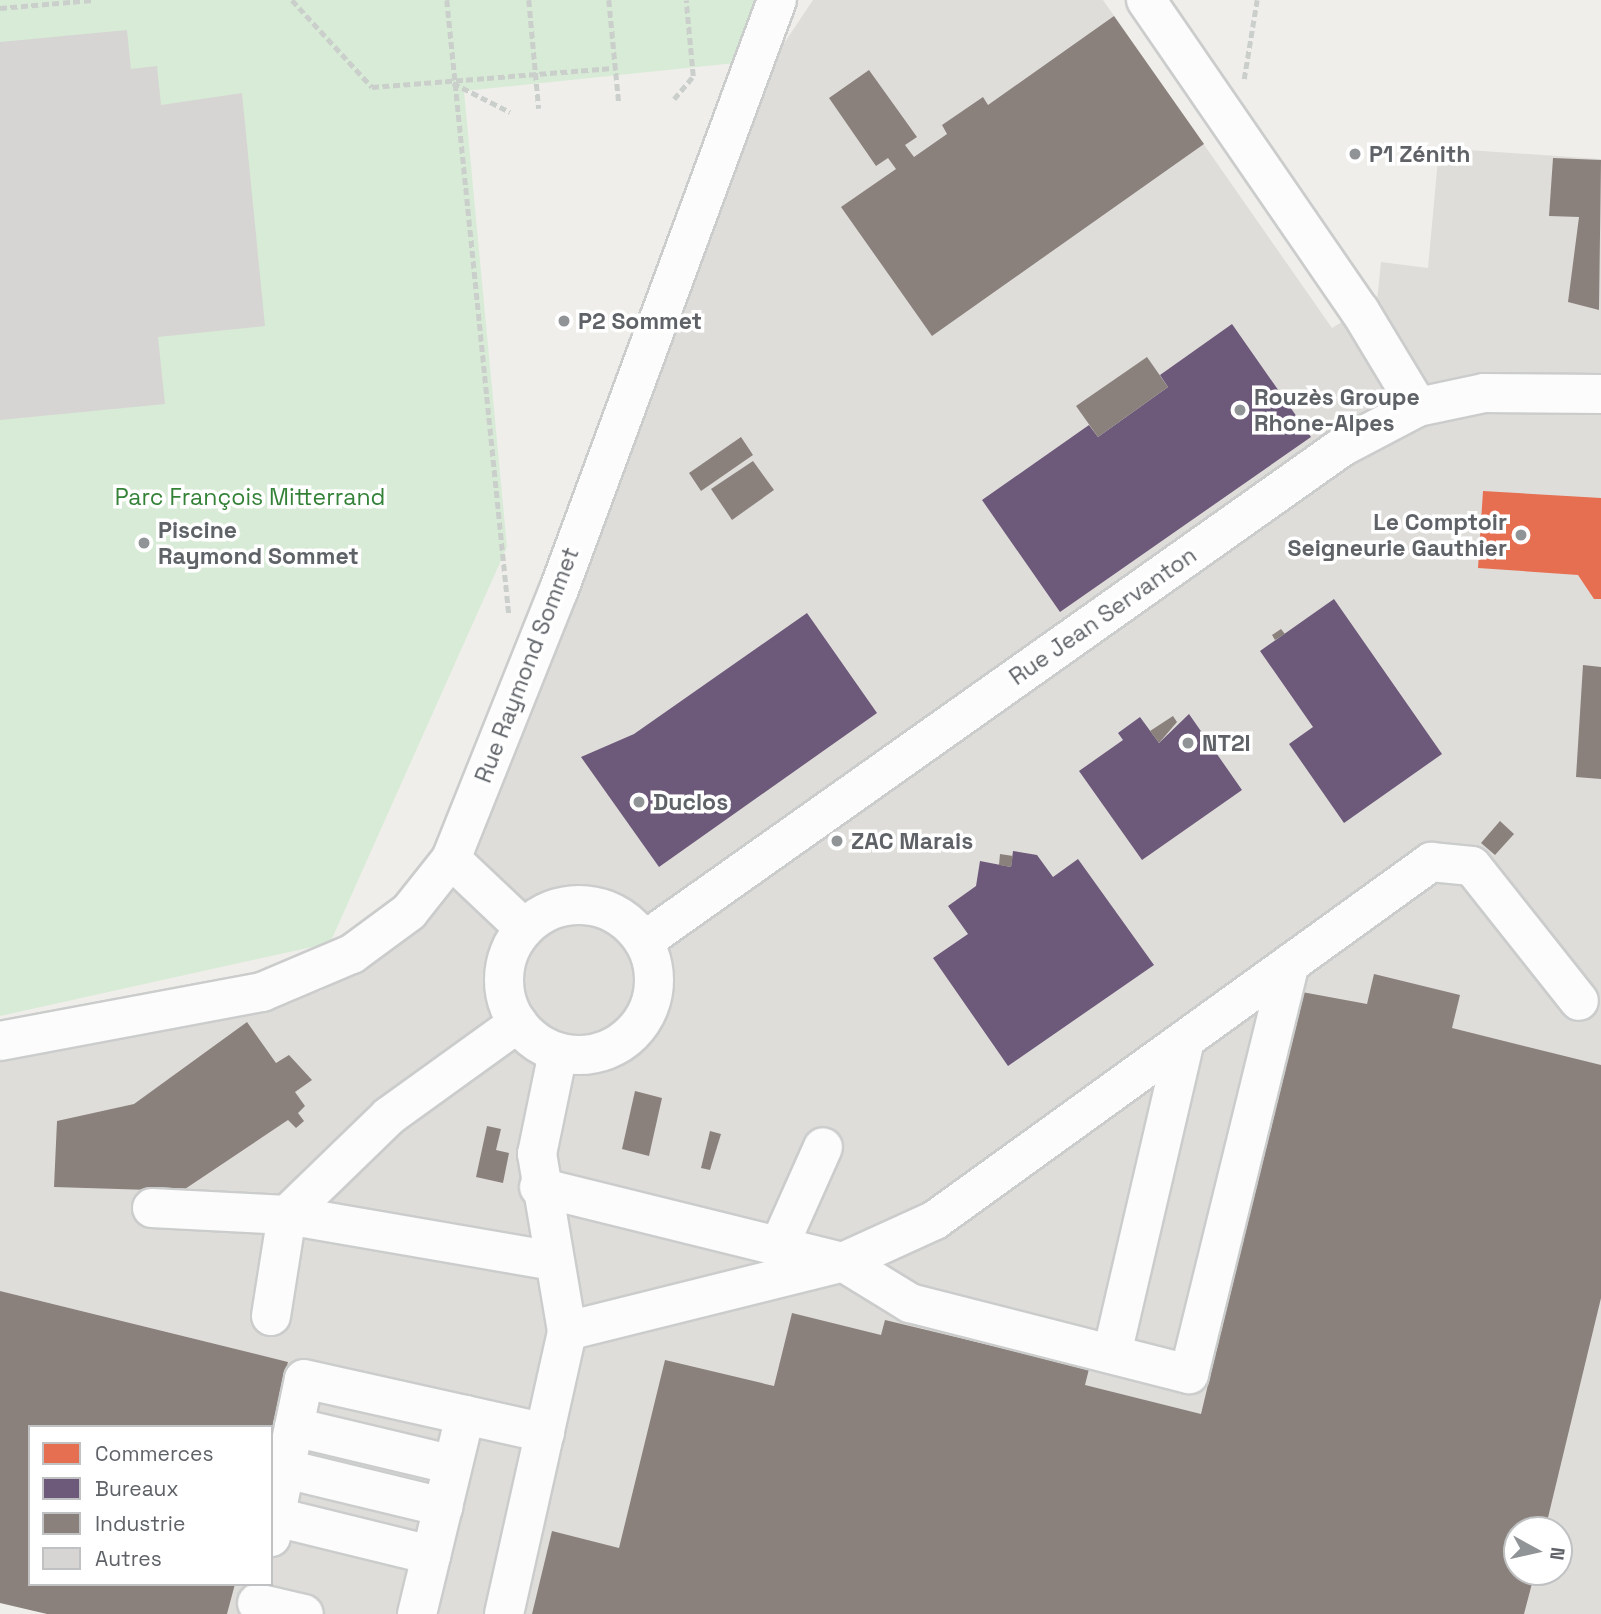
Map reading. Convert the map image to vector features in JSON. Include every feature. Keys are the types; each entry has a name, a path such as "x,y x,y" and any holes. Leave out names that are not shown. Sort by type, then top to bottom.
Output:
{"street":[{"name":"Rue Raymond Sommet","path":"0,1041 262,992 352,954 409,912 451,859 558,592 777,0"},
{"path":"1146,0 1236,130 1418,407"},
{"name":"Rue Jean Servanton","path":"644,941 1342,447 1418,407 1484,393 1601,394"},
{"path":"451,859 524,928"},
{"path":"567,1331 843,1262 935,1220 1431,862 1472,866 1579,1001"},
{"path":"587,905 629,923 644,941 653,991 630,1036 584,1056 558,1053 518,1023 504,975 524,928 564,906 587,905"},
{"path":"539,1187 843,1262 910,1303 1189,1374 1290,964"},
{"path":"271,1316 287,1215 389,1116 518,1023"},
{"path":"1112,1354 1185,1041"},
{"path":"504,1614 567,1331 539,1187 537,1153 558,1053"},
{"path":"779,1246 823,1147"},
{"path":"152,1208 287,1215 552,1261"},
{"path":"431,1555 273,1527 304,1379 545,1433"},
{"path":"417,1614 465,1415"},
{"path":"294,1427 453,1465"},
{"path":"286,1469 443,1507"},
{"path":"258,1600 303,1614"}],"path":[{"path":"1,0 1,8 93,0"},
{"path":"292,0 372,87 452,83 616,68"},
{"path":"447,0 452,83 509,619"},
{"path":"529,0 539,109"},
{"path":"609,0 619,103"},
{"path":"674,99 693,76 686,0"},
{"path":"1236,130 1257,0"},
{"path":"452,83 510,113"}],"shaded area":[{"path":"813,0 1103,0 1332,328 1377,301 1381,262 1428,268 1439,148 1601,159 1601,1614 227,1614 234,1586 273,1586 273,1425 288,1362 0,1291 0,1054 321,991 456,843 694,178"}],"green space":[{"name":"Parc François Mitterrand","path":"0,0 756,0 735,63 464,91 507,547 330,943 0,1016"}],"building: Commerces":[{"path":"1483,491 1601,498 1601,599 1594,599 1578,575 1478,568"}],"building: Bureaux":[{"path":"1232,324 1311,437 1060,612 982,500 1089,425 1098,437 1168,387 1160,375"},
{"path":"1334,599 1442,754 1344,823 1289,744 1313,727 1260,651"},
{"path":"807,613 877,713 659,867 581,757 634,734"},
{"path":"1189,714 1242,790 1142,860 1079,771 1123,740 1118,733 1140,717 1159,743"},
{"path":"1013,851 1037,855 1053,877 1078,859 1154,965 1008,1066 933,958 968,934 948,906 976,886 980,861 1011,867"}],"building: Industrie":[{"path":"1114,16 1204,144 932,336 841,207 896,169 888,158 876,166 829,98 869,70 917,137 905,145 914,157 947,134 942,125 983,97 988,105"},
{"path":"1553,158 1601,160 1599,310 1568,302 1579,217 1549,216"},
{"path":"1147,357 1168,387 1098,437 1076,406"},
{"path":"741,437 753,455 701,491 689,473"},
{"path":"753,461 774,490 732,520 711,489"},
{"path":"1281,629 1285,634 1275,640 1272,635"},
{"path":"1583,665 1601,667 1601,779 1576,777"},
{"path":"1173,716 1177,722 1159,743 1150,731"},
{"path":"1500,821 1514,834 1495,855 1481,843"},
{"name":"ZAC Marais","path":"840,832 846,841 834,850 828,841"},
{"path":"1000,854 1013,856 1011,867 999,865"},
{"path":"1374,974 1460,995 1452,1028 1601,1065 1601,1298 1548,1516 1503,1516 1503,1586 1531,1586 1524,1614 532,1614 552,1531 619,1548 665,1360 774,1386 792,1313 881,1335 885,1320 1089,1369 1085,1385 1201,1414 1302,992 1367,1004"},
{"path":"247,1022 276,1063 289,1055 312,1080 295,1092 305,1106 298,1113 304,1121 296,1128 288,1120 182,1191 54,1187 57,1121 134,1104"},
{"path":"635,1091 662,1098 649,1156 622,1149"},
{"path":"487,1126 501,1129 496,1150 509,1153 503,1183 476,1177"},
{"path":"710,1131 721,1134 710,1170 701,1168"},
{"path":"0,1291 288,1362 273,1427 28,1425 28,1586 234,1586 227,1614 47,1614 0,1603"}],"building: Autres":[{"path":"127,30 131,69 157,66 161,105 242,93 265,326 158,337 165,404 0,420 0,42"}],"place":[{"name":"P1 Zénith","path":"1355,154"},
{"name":"P2 Sommet","path":"564,321"},
{"name":"Rouzès Groupe Rhone-Alpes","path":"1240,410"},
{"name":"Le Comptoir Seigneurie Gauthier","path":"1521,535"},
{"name":"Piscine Raymond Sommet","path":"144,543"},
{"name":"NT2I","path":"1188,743"},
{"name":"Duclos","path":"639,802"},
{"name":"ZAC Marais","path":"837,841"}]}
